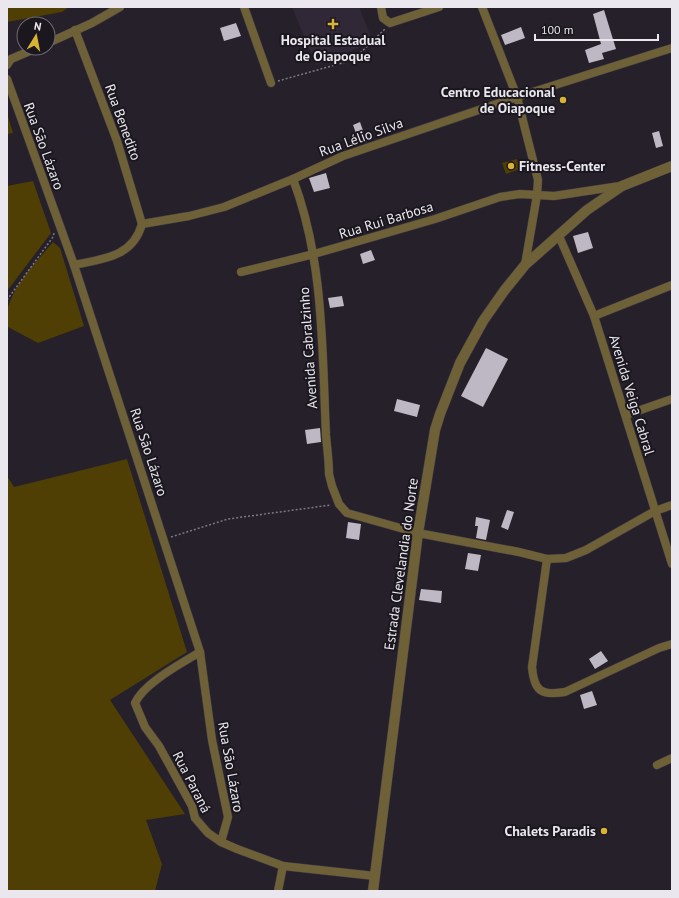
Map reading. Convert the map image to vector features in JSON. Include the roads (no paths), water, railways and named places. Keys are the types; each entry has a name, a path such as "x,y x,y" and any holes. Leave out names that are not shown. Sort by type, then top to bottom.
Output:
{"street":[{"path":"56,39 120,7"},
{"path":"244,7 271,83"},
{"path":"382,7 383,18 390,23 440,7"},
{"path":"482,7 517,97 536,168 538,180 537,195 525,265"},
{"name":"Rua Benedito","path":"75,30 117,141 142,224"},
{"name":"Rua Lélio Silva","path":"142,224 206,212 293,179 343,156 517,97 672,48"},
{"path":"7,65 11,59 18,56"},
{"name":"Rua São Lázaro","path":"7,79 74,265 200,652 212,740 228,817 221,842"},
{"name":"Estrada Clevelandia do Norte","path":"373,891 418,533 435,430 460,363 483,321 525,265 587,210 622,186 672,166"},
{"name":"Avenida Cabralzinho","path":"293,179 305,210 314,254 322,319 326,435 332,486 339,504 347,513 418,533"},
{"name":"Rua Rui Barbosa","path":"241,272 314,254 435,219 500,197 520,194 554,196 622,186"},
{"path":"74,265 108,257 126,250 135,241 142,224"},
{"name":"Avenida Veiga Cabral","path":"559,236 594,316 672,564"},
{"path":"594,316 672,285"},
{"path":"626,415 672,399"},
{"path":"418,533 519,552 547,560 566,558 586,550 655,511 672,505"},
{"path":"547,560 532,667 534,685 538,689 551,694 565,692 659,648 672,644"},
{"name":"Rua Paraná","path":"200,652 158,679 138,697 135,703 145,727 163,753 192,806 195,818 204,829 221,842 283,866 375,876"},
{"path":"657,765 672,758"},
{"path":"278,891 283,866"}],"place":[{"name":"Hospital Estadual de Oiapoque","path":"333,24"},
{"name":"Centro Educacional de Oiapoque","path":"563,100"},
{"name":"Fitness-Center","path":"511,166"},
{"name":"Chalets Paradis","path":"604,831"}]}
